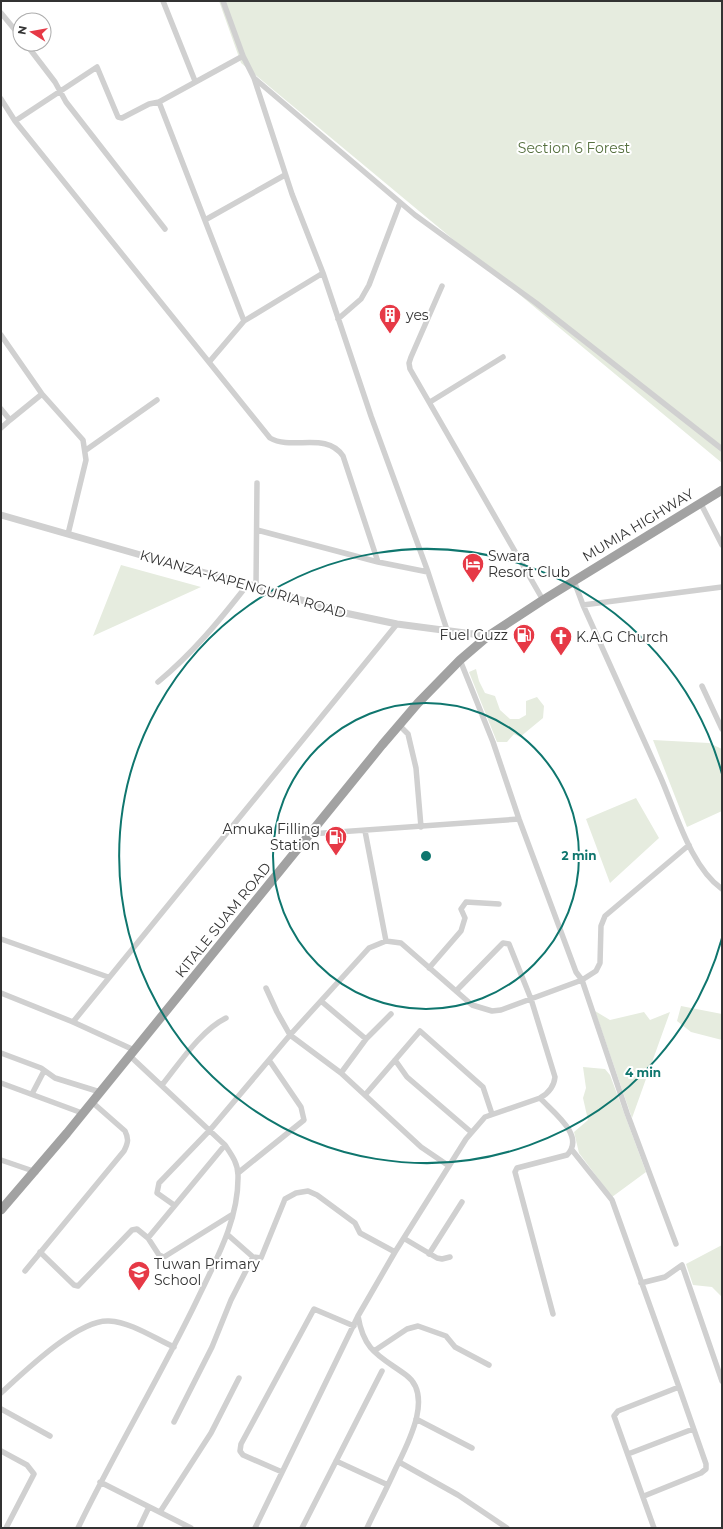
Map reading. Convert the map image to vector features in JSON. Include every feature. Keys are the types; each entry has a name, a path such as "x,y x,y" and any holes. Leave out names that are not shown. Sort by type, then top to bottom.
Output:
{"highway":[{"name":"MUMIA HIGHWAY","path":"488,636 543,600 722,490"},
{"name":"KITALE SUAM ROAD","path":"1,1210 36,1172 82,1113 288,863 309,834 399,725 418,703 460,660 488,636"}],"street":[{"path":"163,1 195,81"},
{"path":"223,1 243,56 254,78 285,175 323,273 371,416 428,572 447,630"},
{"path":"1,13 12,26"},
{"path":"32,52 55,82 66,102 165,229"},
{"path":"16,121 59,90 97,67 118,117 122,118 149,104 159,102 243,56"},
{"path":"254,78 400,203 536,303 722,449"},
{"path":"1,99 16,121 210,361 270,438 281,441 328,444 339,449 343,456 378,562"},
{"path":"159,102 244,321"},
{"path":"205,220 285,175"},
{"path":"338,319 361,299 369,285 400,203"},
{"path":"210,361 244,321 323,273"},
{"path":"442,286 409,364 413,375 430,402 543,600"},
{"path":"1,335 42,394 83,440 86,450 86,460 68,534"},
{"path":"430,402 503,357"},
{"path":"1,428 42,394"},
{"path":"86,450 157,400"},
{"path":"1,409 10,420"},
{"path":"256,483 256,586"},
{"path":"701,504 722,545"},
{"name":"KWANZA-KAPENGURIA ROAD","path":"1,515 256,586 345,613 397,624 488,636"},
{"path":"257,530 378,562 428,572"},
{"path":"574,581 583,605 689,845 710,878 722,890"},
{"path":"158,682 201,642 248,584"},
{"path":"583,605 722,587"},
{"path":"73,1022 108,977 397,624"},
{"path":"460,660 493,742 519,819 576,972 582,980 627,1113 676,1244"},
{"path":"702,686 722,729"},
{"path":"399,725 408,734 416,768 421,827"},
{"path":"309,834 519,819"},
{"path":"365,831 386,941"},
{"path":"174,1205 157,1193 158,1183 210,1130 290,1035 364,952 386,941 401,943 472,1005 492,1011 501,1010 582,980 596,971 600,963 600,932 605,916 689,845"},
{"path":"429,968 461,931 464,918 461,909 466,902 499,904"},
{"path":"1,939 108,977"},
{"path":"255,1528 358,1316 395,1252 405,1239 471,1132 479,1121 492,1114 540,1098 552,1087 555,1077 531,999 511,947 506,943 503,944 456,991"},
{"path":"266,988 290,1035 341,1073 421,1147 449,1166"},
{"path":"1,993 73,1022 132,1053 162,1085 225,1145 236,1163 238,1173 233,1214 228,1235 174,1347 100,1482 78,1528"},
{"path":"321,1001 366,1040"},
{"path":"341,1073 366,1040 391,1014"},
{"path":"162,1085 203,1037 219,1021 226,1018"},
{"path":"365,1095 420,1031 483,1086 492,1114"},
{"path":"1,1053 44,1071 55,1078 100,1092"},
{"path":"238,1173 304,1120 301,1107 269,1060"},
{"path":"395,1060 407,1077 471,1132"},
{"path":"32,1094 44,1071"},
{"path":"1,1083 82,1113"},
{"path":"540,1098 568,1128 572,1137 572,1150 612,1200 706,1464 706,1469 701,1473 644,1496"},
{"path":"25,1272 124,1151 128,1144 128,1138 125,1132 92,1102"},
{"path":"148,1238 225,1145"},
{"path":"553,1314 516,1172 517,1168 567,1155 572,1150"},
{"path":"1,1160 36,1172"},
{"path":"228,1235 253,1257 260,1258 264,1253 285,1199 296,1193 308,1192 317,1195 355,1223 360,1233 395,1252"},
{"path":"429,1254 462,1202"},
{"path":"40,1252 74,1285 78,1286 128,1232 137,1229 148,1238 159,1255 164,1257 233,1214"},
{"path":"405,1239 429,1254 442,1259 450,1257"},
{"path":"174,1422 212,1347 234,1293 253,1257"},
{"path":"641,1283 665,1277 682,1265 722,1381"},
{"path":"282,1472 243,1455 240,1451 241,1444 314,1309 354,1326"},
{"path":"358,1316 364,1340 378,1357 408,1376 417,1395 416,1419 413,1431 388,1486 366,1528"},
{"path":"1,1393 50,1350 84,1328 104,1321 116,1322 131,1327 174,1347"},
{"path":"374,1351 407,1329 418,1326 446,1336 455,1347 489,1365"},
{"path":"302,1528 382,1371"},
{"path":"160,1512 211,1433 239,1378"},
{"path":"654,1528 644,1496 614,1418 615,1413 679,1387"},
{"path":"1,1409 50,1436"},
{"path":"416,1419 472,1448"},
{"path":"628,1454 693,1429"},
{"path":"1,1451 27,1465 34,1474 6,1528"},
{"path":"336,1461 388,1486"},
{"path":"399,1462 458,1495 507,1528"},
{"path":"100,1482 191,1528"},
{"path":"139,1528 149,1507"}],"green space":[{"name":"Section 6 Forest","path":"219,1 722,1 722,463 241,63"},
{"path":"121,565 201,587 93,636"},
{"path":"476,669 479,681 485,693 495,696 500,710 510,719 519,719 526,715 526,701 537,697 544,706 543,718 520,737 514,734 507,742 497,742 469,672"},
{"path":"653,740 709,743 722,749 722,811 687,827"},
{"path":"636,798 659,838 610,883 586,819"},
{"path":"681,1006 722,1014 722,1040 691,1032 677,1021"},
{"path":"595,1011 610,1020 644,1012 650,1020 670,1012 632,1118"},
{"path":"583,1067 605,1069 610,1075 646,1172 612,1197 579,1153 574,1132 588,1120 583,1098 586,1088"},
{"path":"722,1245 722,1297 712,1287 693,1285 686,1264"}],"place":[{"name":"yes","path":"390,334"},
{"name":"Swara Resort Club","path":"473,584"},
{"name":"Fuel Guzz","path":"524,654"},
{"name":"K.A.G Church","path":"561,656"},
{"name":"Amuka Filling Station","path":"336,856"},
{"name":"Tuwan Primary School","path":"139,1292"}]}
